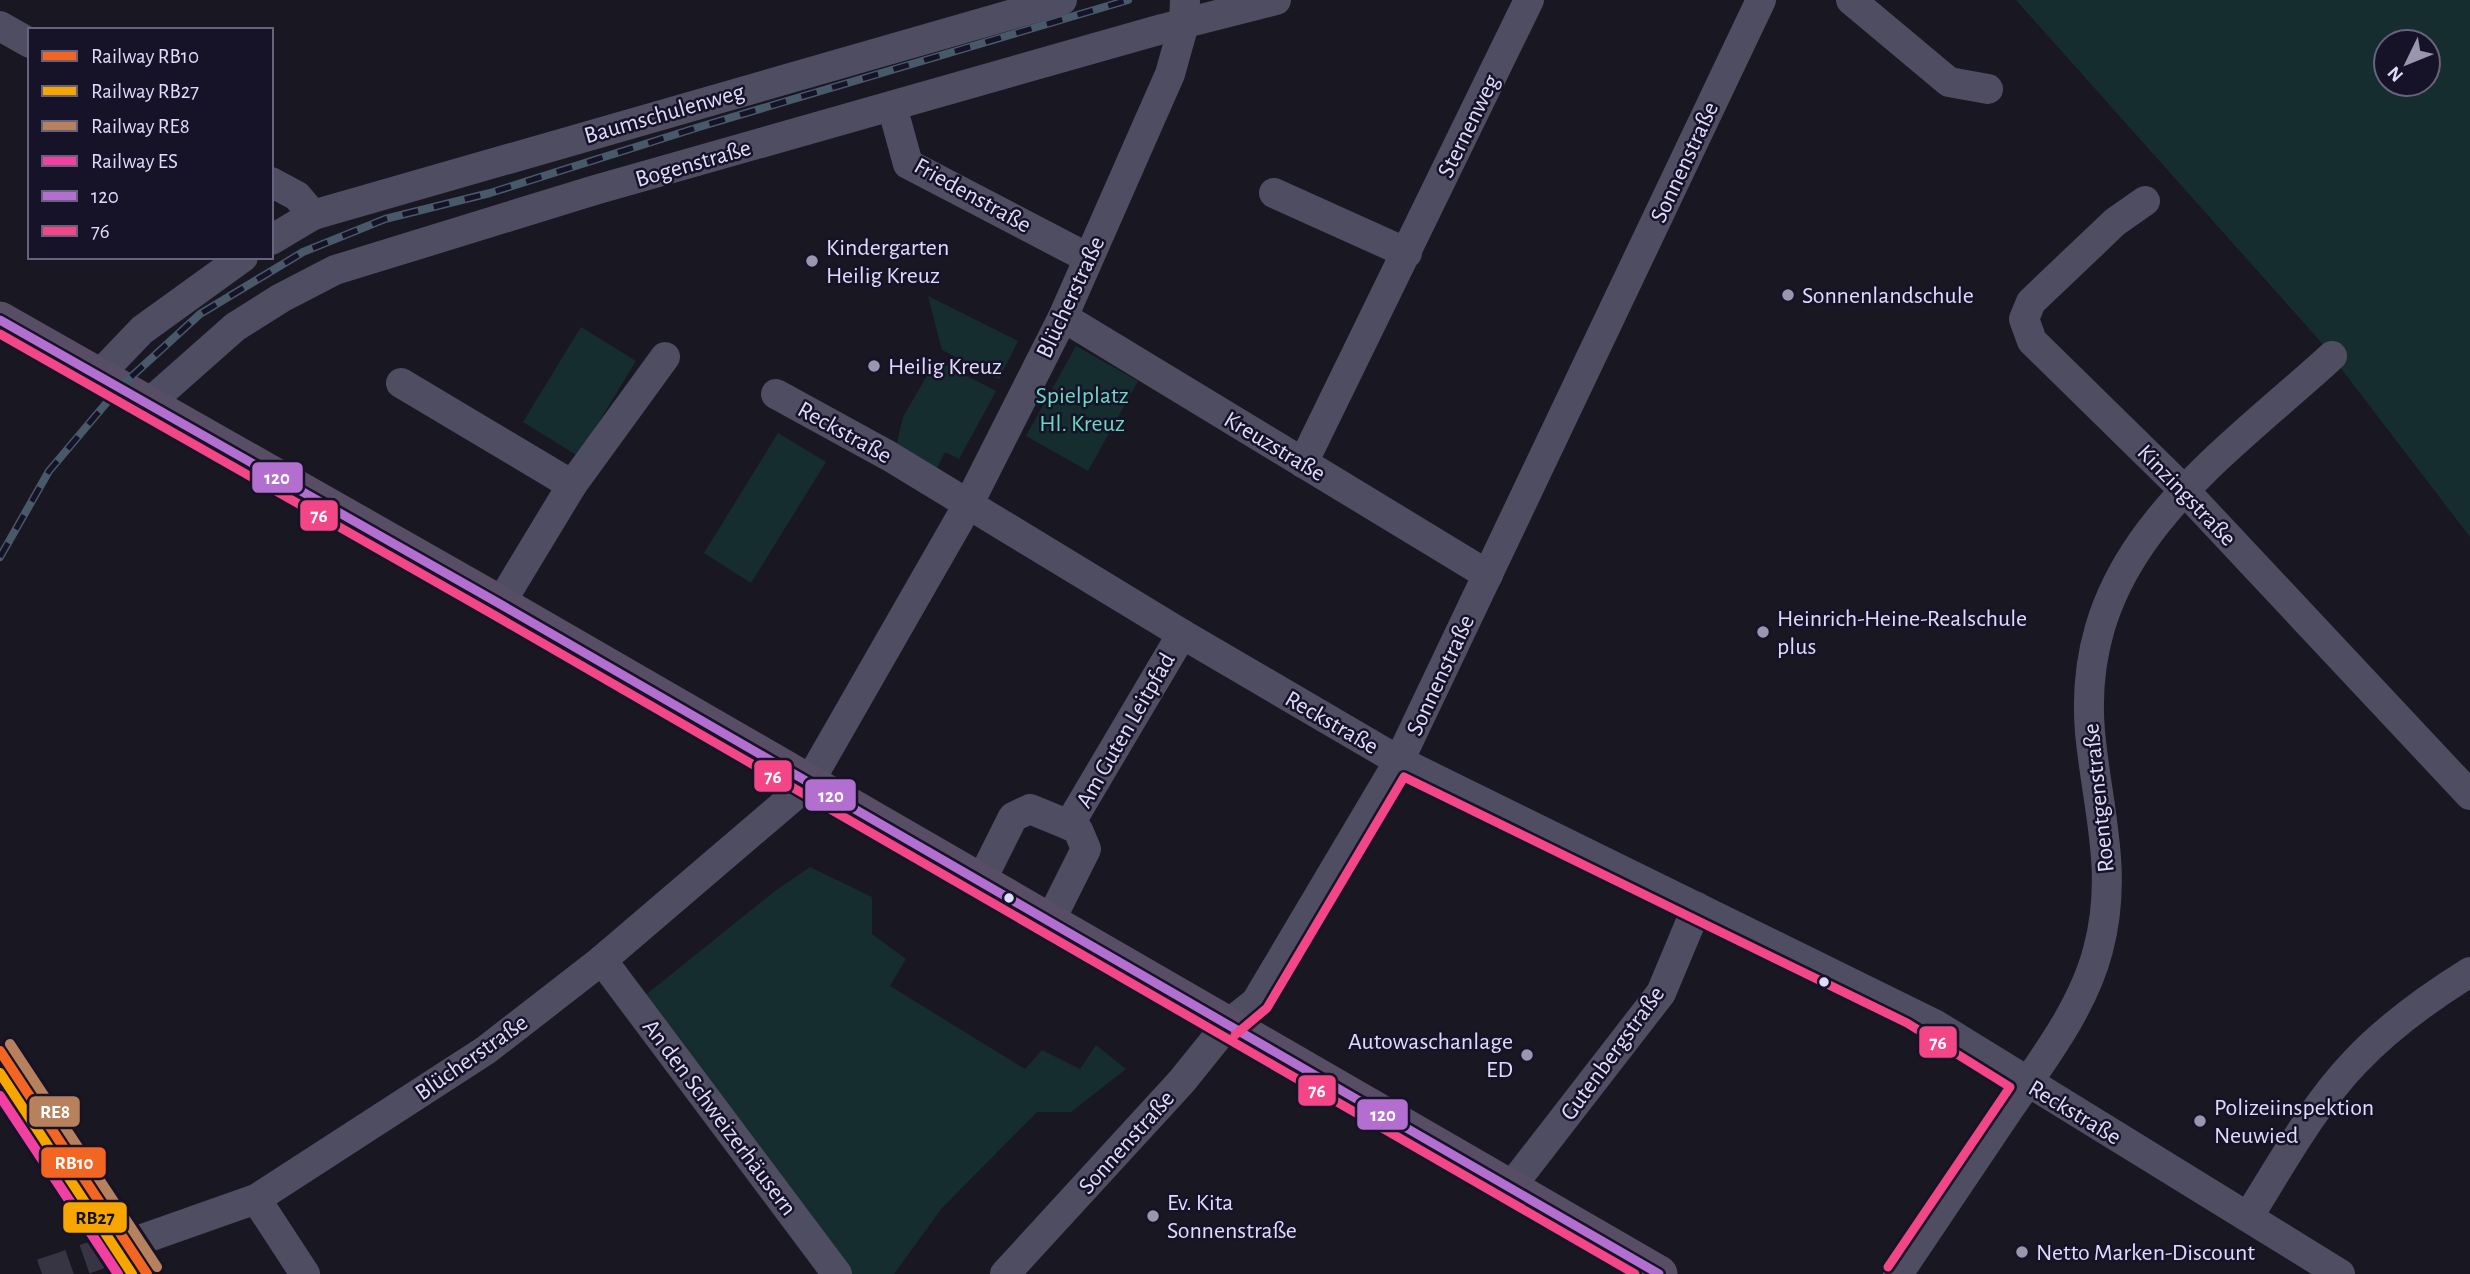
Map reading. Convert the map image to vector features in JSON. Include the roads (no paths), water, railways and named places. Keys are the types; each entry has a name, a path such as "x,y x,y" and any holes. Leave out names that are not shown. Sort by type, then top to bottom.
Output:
{"main road":[{"path":"0,320 500,604 1659,1274"}],"street":[{"name":"Baumschulenweg","path":"273,239 313,215 1062,0"},
{"name":"Bogenstraße","path":"148,404 235,327 281,298 335,270 595,190 892,106 1185,12 1276,0"},
{"name":"Sternenweg","path":"1303,463 1529,0"},
{"name":"Sonnenstraße","path":"1005,1274 1182,1081 1227,1025 1256,1002 1399,761 1761,0"},
{"path":"1851,0 1949,82 1988,89"},
{"name":"Blücherstraße","path":"137,1241 256,1199 486,1050 602,960 808,784 969,503 1063,317 1170,74 1185,12"},
{"path":"0,26 28,42"},
{"name":"Friedenstraße","path":"892,106 908,164 1088,258"},
{"path":"273,182 297,196 313,215"},
{"path":"1274,193 1406,253"},
{"name":"Kinzingstraße","path":"2145,201 2115,222 2031,302 2024,319 2032,341 2185,491 2470,795"},
{"path":"98,376 142,330 240,259"},
{"name":"Kreuzstraße","path":"1063,317 1488,575"},
{"name":"Roentgenstraße","path":"1898,1274 2027,1083 2080,997 2098,953 2107,901 2107,838 2089,712 2091,669 2101,625 2133,552 2165,509 2332,356"},
{"path":"500,604 572,485 665,357"},
{"path":"401,383 572,485"},
{"name":"Reckstraße","path":"776,394 969,503 1182,634 1399,761 1913,1012 2340,1274"},
{"name":"Am Guten Leitpfad","path":"1069,825 1182,634"},
{"name":"Am Guten Leitpfad","path":"980,883 1013,817 1030,809 1078,830 1086,849 1049,923"},
{"name":"Gutenbergstraße","path":"1510,1188 1661,993 1697,906"},
{"name":"An den Schweizerhäusern","path":"602,960 838,1274"},
{"path":"2248,1217 2319,1108 2353,1063 2408,1013 2470,972"},
{"path":"256,1199 304,1274"}],"tunnel":[{"path":"42,1274 137,1241"}],"railway":[{"path":"0,557 49,471 119,388 200,314 303,252 385,219 490,193 699,127 1128,0"},
{"path":"0,1078 131,1274"}],"rail line":[{"name":"RE8","path":"10,1044 157,1267"},
{"name":"RB10","path":"0,1051 147,1274"},
{"name":"RB27","path":"0,1073 132,1274"},
{"name":"ES","path":"0,1096 118,1274"}],"place":[{"name":"Kindergarten Heilig Kreuz","path":"812,261"},
{"name":"Sonnenlandschule","path":"1788,295"},
{"name":"Heilig Kreuz","path":"874,366"},
{"name":"Heinrich-Heine-Realschule plus","path":"1763,632"},
{"name":"Autowaschanlage ED","path":"1527,1055"},
{"name":"Polizeiinspektion Neuwied","path":"2200,1121"},
{"name":"Ev. Kita Sonnenstraße","path":"1153,1216"},
{"name":"Netto Marken-Discount","path":"2022,1252"}],"park label":[{"name":"Spielplatz Hl. Kreuz","path":"1082,409"}]}
